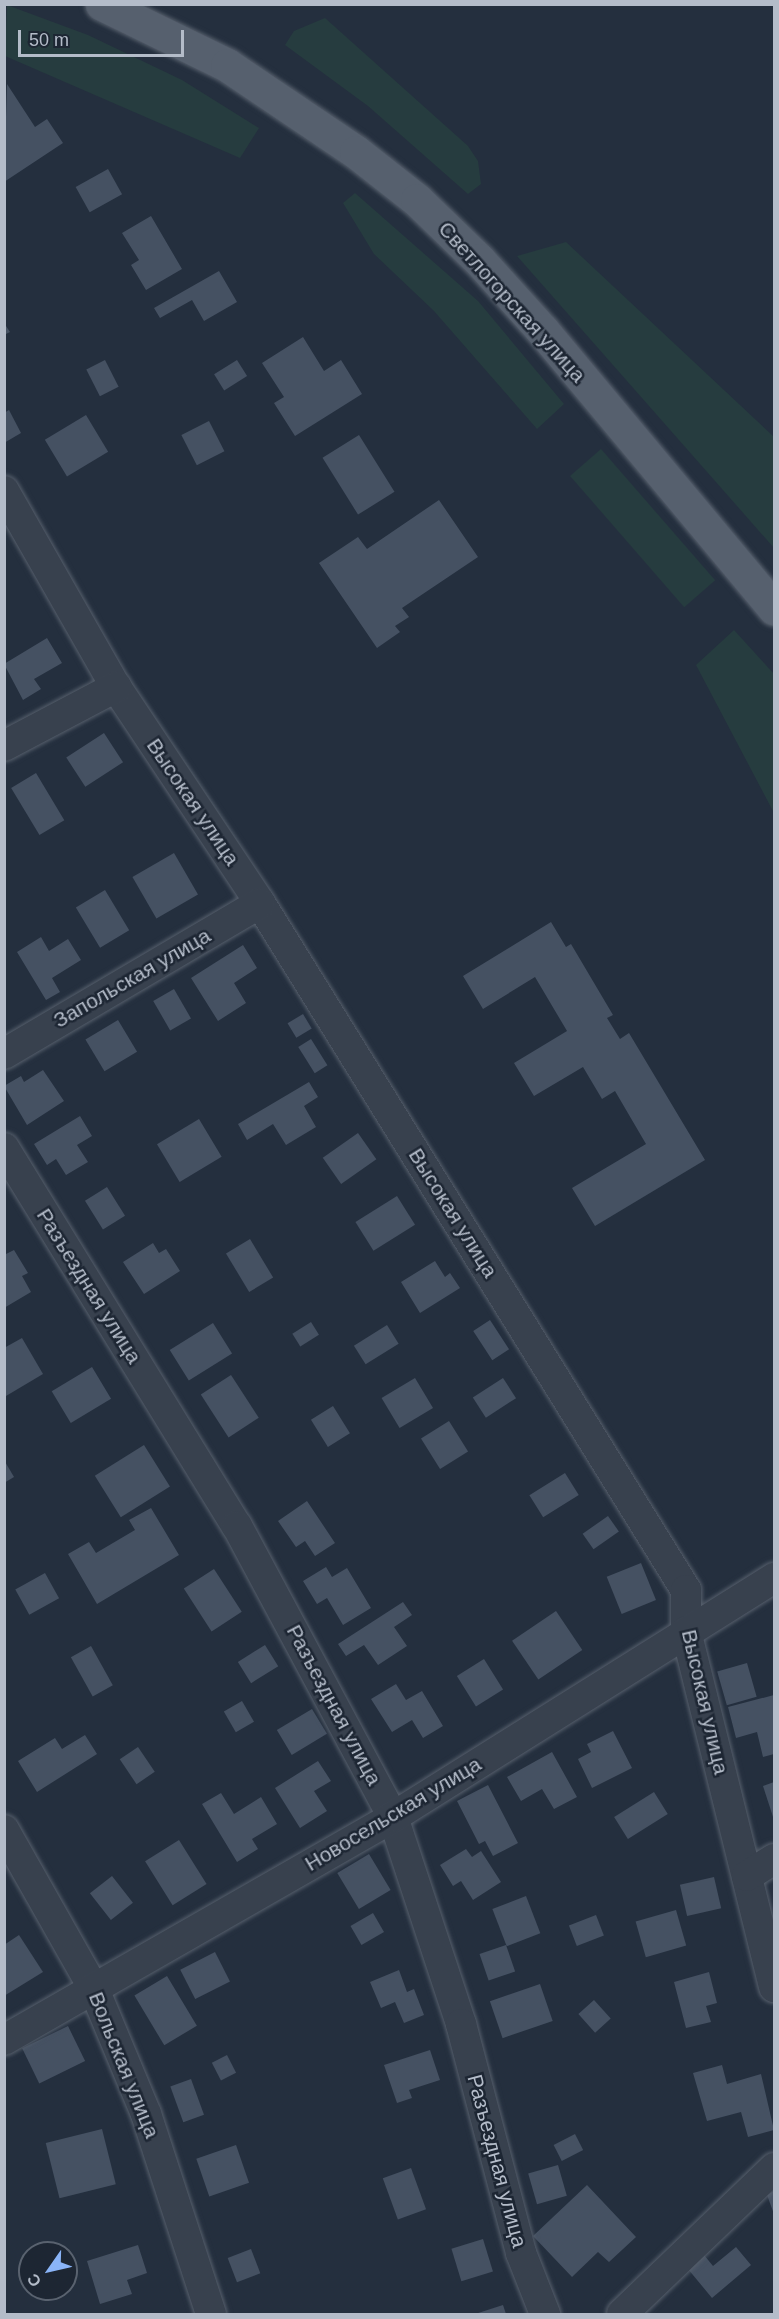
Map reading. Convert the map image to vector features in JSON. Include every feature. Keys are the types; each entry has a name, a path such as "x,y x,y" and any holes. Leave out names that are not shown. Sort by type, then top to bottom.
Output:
{"main road":[{"name":"Светлогорская улица","path":"102,4 226,65 338,138 417,201 479,260 543,331 774,609"}],"street":[{"name":"Высокая улица","path":"4,490 116,687 260,903 686,1590 686,1631 774,1987"},
{"path":"4,746 116,687"},
{"name":"Запольская улица","path":"4,1054 260,903"},
{"name":"Разъездная улица","path":"4,1148 237,1526 393,1817 461,2024 521,2253 545,2314"},
{"name":"Новосельская улица","path":"4,2040 393,1817 686,1631 774,1578"},
{"name":"Вольская улица","path":"4,1830 94,1989 146,2114 211,2314"},
{"path":"747,1876 774,1859"},
{"path":"622,2314 774,2168"}],"green space":[{"path":"7,5 88,35 182,80 259,128 240,158 5,56"},
{"path":"325,18 468,146 478,161 481,184 468,194 368,106 285,45 294,31"},
{"path":"355,193 478,301 564,404 537,429 434,311 374,254 343,203"},
{"path":"566,242 773,436 774,548 517,256"},
{"path":"601,449 715,580 684,607 570,476"},
{"path":"734,630 774,674 774,813 696,665"}],"building":[{"path":"7,84 35,127 47,119 63,143 4,182"},
{"path":"108,169 122,194 90,212 76,187"},
{"path":"151,216 182,269 146,290 131,265 139,260 122,233"},
{"path":"219,271 237,302 204,321 192,300 160,318 154,308"},
{"path":"4,323 10,332 4,335"},
{"path":"303,337 324,371 341,360 362,394 295,436 274,403 284,397 262,363"},
{"path":"105,360 119,387 100,396 86,370"},
{"path":"237,360 247,376 224,390 214,374"},
{"path":"9,410 21,433 4,443 4,413"},
{"path":"86,415 108,452 67,477 45,440"},
{"path":"209,421 224,451 197,465 181,435"},
{"path":"359,435 395,492 358,515 323,458"},
{"path":"439,500 478,557 402,608 409,617 395,626 400,632 377,648 319,563 358,537 367,549"},
{"path":"47,638 62,663 34,679 41,689 23,700 4,664"},
{"path":"104,733 123,762 85,787 66,758"},
{"path":"36,773 64,820 39,835 11,788"},
{"path":"174,853 198,895 156,919 132,877"},
{"path":"105,890 129,930 100,948 76,908"},
{"path":"551,922 566,947 571,944 613,1015 607,1018 620,1039 629,1033 705,1160 595,1226 572,1188 646,1144 615,1091 602,1099 583,1067 534,1096 514,1063 567,1031 535,977 483,1009 463,976"},
{"path":"41,937 49,951 68,939 81,960 52,978 60,992 46,1000 17,952"},
{"path":"243,945 257,968 234,983 246,1003 218,1021 191,978"},
{"path":"174,989 191,1018 170,1030 153,1001"},
{"path":"303,1014 312,1029 296,1038 288,1023"},
{"path":"118,1020 137,1052 104,1071 85,1040"},
{"path":"311,1039 327,1065 315,1073 298,1047"},
{"path":"43,1070 64,1101 27,1125 4,1086 21,1076 24,1082"},
{"path":"309,1082 318,1097 304,1106 316,1127 286,1145 273,1124 247,1140 238,1124"},
{"path":"80,1116 92,1136 77,1145 88,1162 66,1175 56,1159 47,1165 34,1144"},
{"path":"199,1119 222,1157 180,1182 157,1144"},
{"path":"358,1133 376,1159 341,1184 323,1158"},
{"path":"107,1187 125,1216 103,1230 85,1201"},
{"path":"397,1196 415,1225 373,1251 355,1222"},
{"path":"250,1239 273,1278 249,1292 226,1253"},
{"path":"153,1243 159,1253 166,1249 180,1271 144,1294 123,1262"},
{"path":"14,1250 28,1273 22,1276 31,1292 4,1308 4,1255"},
{"path":"435,1261 445,1277 450,1273 460,1288 420,1313 401,1282"},
{"path":"490,1320 509,1349 492,1360 473,1331"},
{"path":"311,1322 319,1335 300,1346 292,1334"},
{"path":"213,1323 232,1354 189,1381 170,1350"},
{"path":"387,1325 399,1344 366,1364 354,1346"},
{"path":"22,1338 43,1374 6,1396 4,1348"},
{"path":"92,1367 111,1399 71,1423 52,1391"},
{"path":"231,1375 259,1418 229,1437 201,1395"},
{"path":"415,1378 433,1408 400,1428 382,1398"},
{"path":"503,1378 516,1398 486,1418 473,1398"},
{"path":"333,1406 350,1433 328,1447 311,1420"},
{"path":"449,1421 468,1452 440,1469 421,1438"},
{"path":"144,1445 170,1487 121,1517 95,1476"},
{"path":"4,1460 14,1477 4,1483"},
{"path":"565,1473 579,1495 543,1517 529,1495"},
{"path":"307,1501 335,1543 315,1556 305,1541 296,1547 278,1521"},
{"path":"151,1508 179,1555 97,1604 68,1554 89,1542 96,1553 135,1530 129,1520"},
{"path":"608,1516 619,1532 594,1549 583,1534"},
{"path":"641,1563 656,1600 622,1614 607,1577"},
{"path":"326,1567 332,1577 347,1568 371,1608 343,1625 327,1598 317,1604 303,1581"},
{"path":"214,1569 242,1612 212,1631 184,1589"},
{"path":"45,1573 59,1598 29,1615 15,1589"},
{"path":"403,1602 412,1615 394,1627 407,1646 378,1665 364,1645 346,1656 338,1644"},
{"path":"556,1611 582,1650 538,1680 512,1641"},
{"path":"265,1645 278,1666 251,1683 238,1662"},
{"path":"91,1646 113,1685 93,1697 71,1657"},
{"path":"484,1659 503,1690 476,1706 457,1676"},
{"path":"747,1663 757,1697 727,1705 717,1672"},
{"path":"396,1684 406,1700 422,1691 443,1726 423,1738 412,1720 392,1732 371,1699"},
{"path":"774,1695 774,1754 763,1757 757,1732 736,1738 728,1707"},
{"path":"242,1701 254,1722 236,1732 224,1712"},
{"path":"312,1709 327,1734 292,1755 277,1730"},
{"path":"613,1731 632,1768 592,1788 578,1759 591,1752 587,1744"},
{"path":"85,1735 97,1754 37,1792 18,1761 55,1738 62,1749"},
{"path":"138,1747 155,1772 137,1784 120,1759"},
{"path":"552,1752 577,1797 554,1809 542,1789 521,1801 507,1777"},
{"path":"318,1761 331,1781 314,1791 327,1811 300,1828 275,1788"},
{"path":"774,1782 774,1820 763,1786"},
{"path":"488,1785 518,1843 493,1856 485,1841 479,1844 457,1801"},
{"path":"654,1792 668,1814 628,1839 614,1817"},
{"path":"221,1793 234,1814 261,1797 277,1824 252,1839 258,1849 237,1862 202,1804"},
{"path":"179,1840 207,1884 173,1905 145,1861"},
{"path":"466,1849 472,1857 481,1851 501,1882 473,1900 461,1881 453,1886 440,1865"},
{"path":"369,1854 391,1890 359,1909 337,1873"},
{"path":"112,1876 133,1903 111,1920 90,1893"},
{"path":"714,1877 721,1908 687,1916 680,1885"},
{"path":"526,1896 540,1933 507,1946 492,1909"},
{"path":"676,1910 686,1946 646,1957 636,1922"},
{"path":"373,1913 384,1932 361,1945 350,1926"},
{"path":"596,1915 604,1936 577,1946 569,1925"},
{"path":"19,1935 43,1972 4,1996 4,1945"},
{"path":"506,1945 515,1971 489,1981 480,1954"},
{"path":"215,1952 230,1981 195,1999 180,1970"},
{"path":"399,1970 407,1992 414,1989 424,2015 404,2023 395,2002 381,2008 370,1982"},
{"path":"709,1972 717,2003 706,2006 711,2022 686,2028 674,1982"},
{"path":"167,1976 197,2026 164,2045 134,1996"},
{"path":"540,1984 553,2021 503,2038 490,2001"},
{"path":"594,2000 611,2019 595,2033 578,2014"},
{"path":"68,2026 85,2061 39,2083 22,2048"},
{"path":"430,2050 440,2080 409,2090 412,2098 397,2103 384,2065"},
{"path":"227,2055 236,2073 221,2081 212,2063"},
{"path":"722,2065 727,2084 761,2074 774,2130 748,2137 741,2112 707,2121 693,2073"},
{"path":"191,2079 204,2115 183,2122 170,2087"},
{"path":"102,2129 116,2184 60,2198 46,2143"},
{"path":"575,2134 583,2150 562,2161 554,2145"},
{"path":"236,2145 249,2183 209,2196 196,2159"},
{"path":"558,2165 567,2196 537,2204 528,2174"},
{"path":"411,2168 426,2209 398,2220 383,2178"},
{"path":"587,2185 636,2237 609,2262 598,2252 572,2277 533,2236"},
{"path":"774,2191 774,2214 767,2195"},
{"path":"483,2239 493,2272 461,2281 451,2249"},
{"path":"138,2245 147,2273 127,2280 132,2294 100,2304 87,2261"},
{"path":"736,2247 751,2265 712,2298 688,2269 704,2255 713,2266"},
{"path":"251,2249 260,2273 237,2282 228,2258"},
{"path":"503,2305 506,2314 475,2314"}]}
